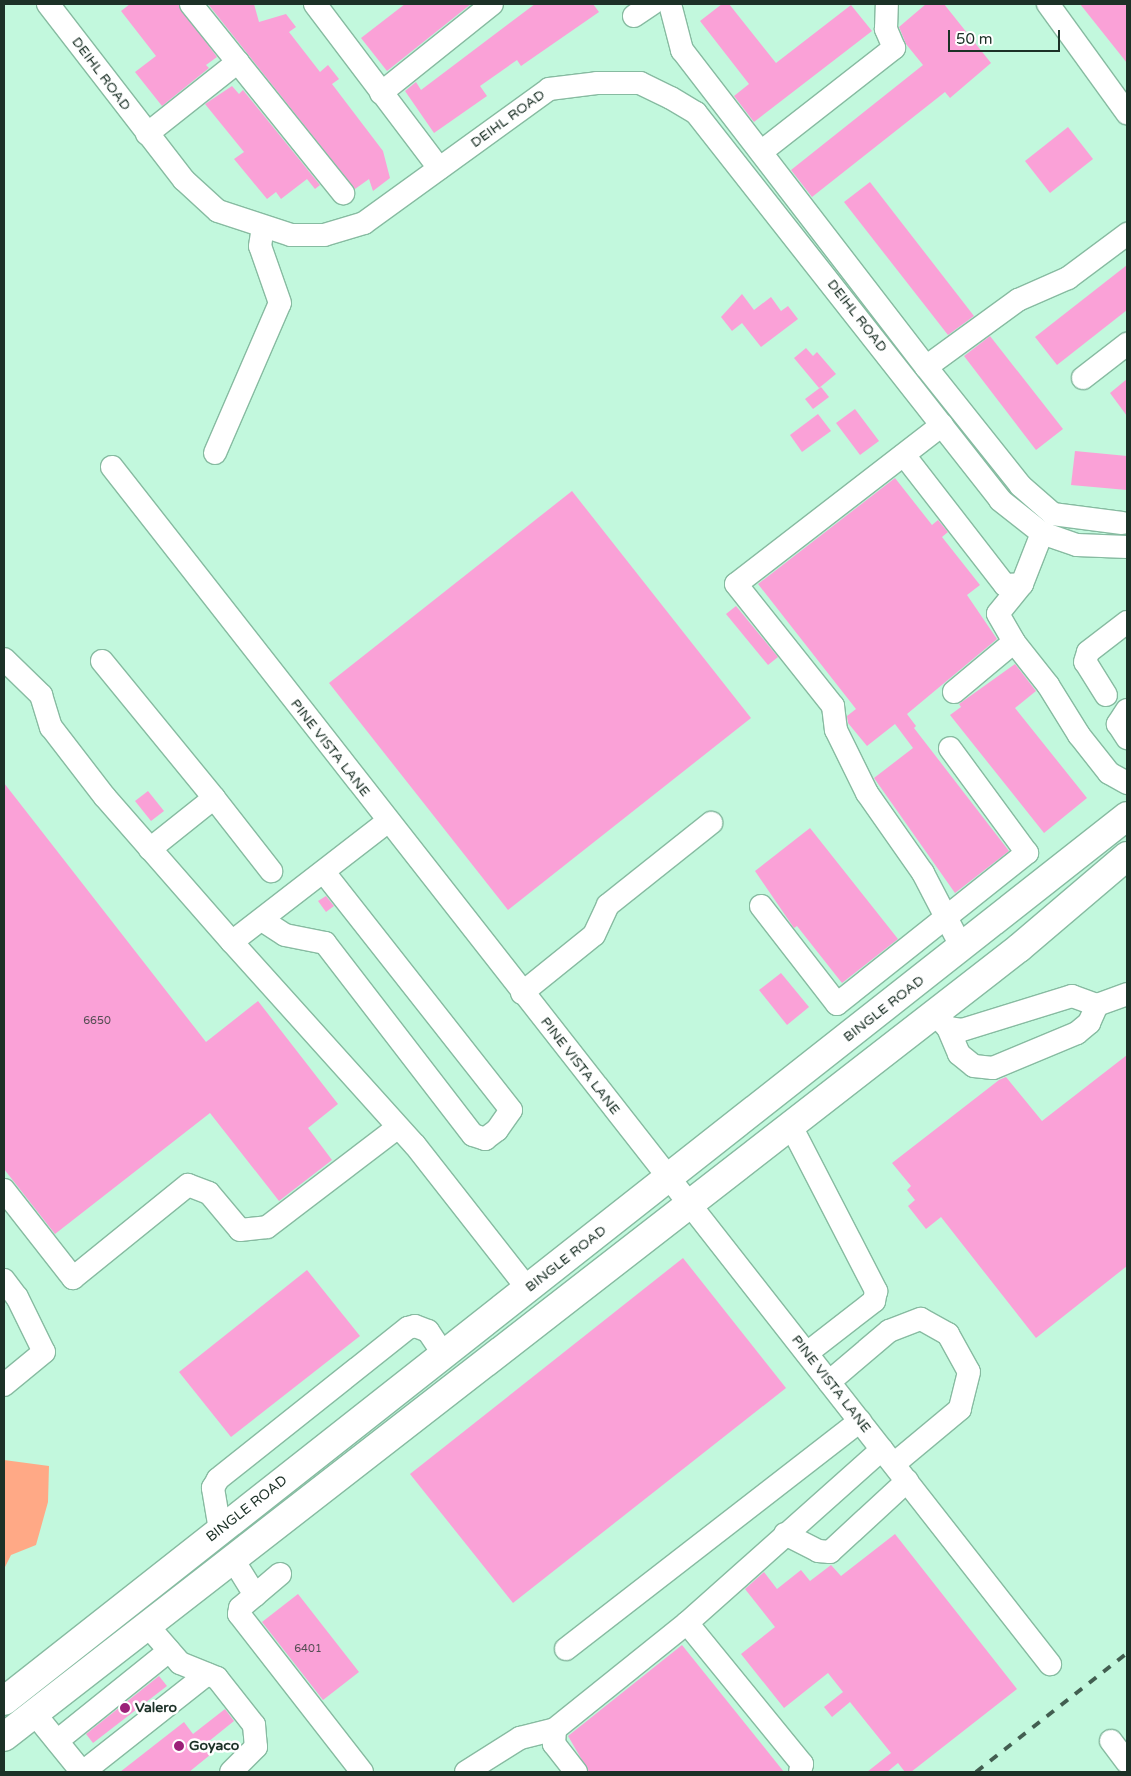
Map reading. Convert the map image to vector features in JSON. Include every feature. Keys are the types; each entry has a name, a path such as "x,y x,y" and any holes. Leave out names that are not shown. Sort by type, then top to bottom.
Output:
{"main road":[{"name":"BINGLE ROAD","path":"10,1696 912,986 1050,880 1127,816"},
{"path":"4,1737 232,1558 690,1206 791,1126 941,1021 1127,856"},
{"path":"912,986 941,1021"},
{"path":"444,1356 462,1380"},
{"path":"220,1530 232,1558"},
{"path":"10,1696 34,1713"}],"street":[{"name":"DEIHL ROAD","path":"48,4 184,180 218,212 263,228 291,235 324,235 364,223 549,89 598,83 640,83 671,98 696,113 1000,500 1042,533 1077,545 1127,547"},
{"path":"191,4 343,193"},
{"path":"315,4 439,168"},
{"path":"381,93 492,4"},
{"path":"670,4 682,50 926,367 1021,486 1053,514 1122,523"},
{"path":"761,152 894,48 886,29 886,4"},
{"path":"1048,4 1127,113"},
{"path":"147,134 238,62"},
{"path":"215,453 280,303 260,246 263,228"},
{"path":"926,367 1002,310 1068,278 1127,234"},
{"path":"1083,378 1127,344"},
{"path":"942,425 736,584 833,706 836,730 866,793 923,872 947,915 962,948"},
{"path":"904,454 1005,585 1022,584"},
{"name":"PINE VISTA LANE","path":"112,467 388,822 1050,1664"},
{"path":"1042,533 1022,584 998,614 1014,642 1109,773 1127,783"},
{"path":"1106,695 1085,662 1088,652 1127,622"},
{"path":"954,692 1014,642"},
{"path":"4,659 41,695 51,727 150,849 397,1128 415,1145 528,1289"},
{"path":"102,661 214,798 270,871"},
{"path":"1127,710 1118,724 1127,738"},
{"path":"950,748 1027,853 1050,880"},
{"path":"150,849 214,798"},
{"path":"232,942 388,822"},
{"path":"522,992 594,935 608,905 711,823"},
{"path":"837,1004 1027,853"},
{"path":"262,920 285,935 326,944 473,1135 485,1139 497,1130 511,1110 324,872"},
{"path":"761,906 837,1004 855,1031"},
{"path":"941,1021 983,1026 1072,996 1097,1005 1127,994"},
{"path":"941,1021 959,1054 974,1066 993,1068 1077,1033 1089,1023 1097,1005"},
{"path":"791,1126 876,1291 869,1305 807,1353"},
{"path":"4,1190 73,1278 188,1184 209,1193 240,1230 266,1226 397,1128"},
{"path":"4,1280 17,1297 44,1352 4,1385"},
{"path":"466,1772 520,1738 556,1729 687,1623 786,1534 894,1465 960,1409 969,1372 948,1334 921,1319 889,1331 829,1382"},
{"path":"220,1530 213,1488 218,1479 408,1328 415,1326 428,1331 444,1356"},
{"path":"566,1649 860,1421"},
{"path":"786,1534 818,1551 830,1552 894,1465"},
{"path":"232,1558 255,1595"},
{"path":"280,1574 240,1608 239,1614 362,1772"},
{"path":"687,1623 802,1764 800,1772"},
{"path":"147,1625 169,1651 192,1670 217,1678 254,1725 256,1747 231,1772"},
{"path":"57,1742 169,1651"},
{"path":"86,1673 108,1701"},
{"path":"34,1713 82,1772 207,1674"},
{"path":"556,1729 554,1744 576,1772"},
{"path":"1111,1741 1127,1762"}],"shaded area":[{"path":"4,1460 49,1466 48,1502 36,1545 11,1555 4,1569"}],"building":[{"path":"130,4 178,4 217,57 206,65 209,68 162,106 135,72 156,56 121,11"},
{"path":"208,4 254,4 259,22 286,14 296,27 289,32 320,72 328,65 339,79 332,84 383,151 390,178 373,191 369,179 355,189"},
{"path":"405,4 471,4 387,71 361,38"},
{"path":"535,4 593,4 599,12 521,66 517,60 480,86 487,96 434,133 405,91 416,82 421,90"},
{"path":"722,4 729,4 776,63 851,5 872,31 754,122 734,96 749,84 700,21"},
{"path":"926,4 944,4 991,63 950,98 945,92 812,197 791,170 923,65 906,44 899,27"},
{"path":"1080,4 1127,4 1127,63"},
{"path":"232,86 239,94 243,90 320,185 315,189 307,179 281,199 276,192 267,199 234,159 244,152 205,104"},
{"path":"1068,127 1093,159 1050,193 1025,161"},
{"path":"870,182 974,316 948,335 844,202"},
{"path":"1127,265 1127,310 1057,365 1035,337"},
{"path":"742,294 754,310 771,297 781,311 788,306 798,319 761,347 742,323 732,331 721,317"},
{"path":"990,336 1063,429 1036,450 964,356"},
{"path":"806,348 813,356 817,352 836,374 819,388 794,358"},
{"path":"1127,379 1127,416 1110,393"},
{"path":"821,387 829,397 813,409 805,399"},
{"path":"855,409 879,441 860,455 836,423"},
{"path":"818,414 831,431 802,452 790,435"},
{"path":"1075,451 1127,456 1127,490 1071,485"},
{"path":"895,478 932,525 938,520 948,532 942,537 980,585 967,595 997,639 907,714 916,726 914,728 1009,851 955,893 874,778 913,748 895,724 867,746 848,723 847,716 856,709 758,584"},
{"path":"572,491 751,718 508,910 329,683"},
{"path":"736,606 778,657 768,665 726,614"},
{"path":"1015,664 1036,691 1015,708 1087,798 1044,833 950,715 961,707 959,704"},
{"path":"4,783 206,1042 258,1001 338,1104 308,1128 332,1160 279,1201 210,1113 55,1234 4,1169"},
{"path":"148,791 164,811 151,821 135,801"},
{"path":"810,828 898,939 842,983 797,926 794,928 755,871"},
{"path":"326,896 334,906 326,912 318,901"},
{"path":"781,973 809,1007 787,1025 759,990"},
{"path":"1127,1055 1127,1266 1036,1338 941,1217 926,1229 908,1206 915,1200 907,1190 911,1186 892,1163 999,1080 1006,1077 1042,1121"},
{"path":"683,1258 786,1388 513,1603 410,1474"},
{"path":"307,1270 360,1336 231,1437 179,1372"},
{"path":"895,1534 1017,1689 911,1772 905,1772 898,1763 887,1772 867,1772 891,1753 850,1702 832,1717 824,1707 843,1692 828,1673 784,1708 741,1654 775,1627 745,1589 764,1572 777,1589 801,1570 810,1581 831,1565 841,1576"},
{"path":"298,1594 359,1672 323,1700 262,1622"},
{"path":"682,1645 784,1772 589,1772 568,1736"},
{"name":"Valero","path":"159,1676 167,1686 93,1743 86,1734"},
{"path":"225,1709 234,1721 203,1746 210,1755 189,1772 120,1772 184,1722 193,1734"}],"railway":[{"path":"976,1772 1127,1653"}],"place":[{"name":"Valero","path":"125,1708"},
{"name":"Goyaco","path":"179,1746"}]}
